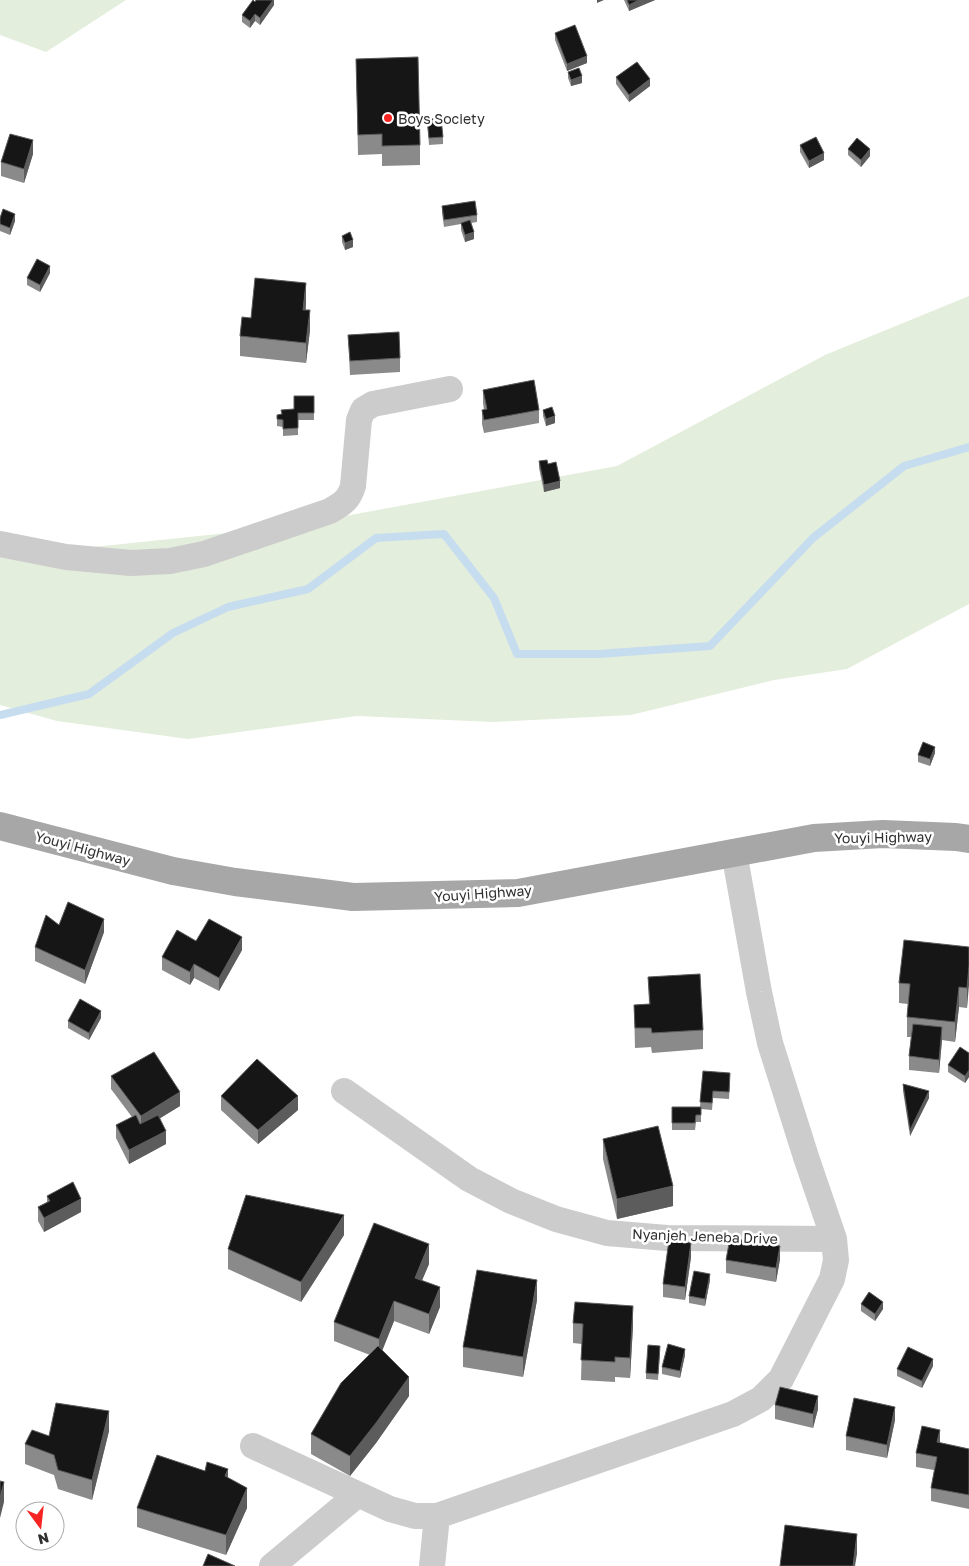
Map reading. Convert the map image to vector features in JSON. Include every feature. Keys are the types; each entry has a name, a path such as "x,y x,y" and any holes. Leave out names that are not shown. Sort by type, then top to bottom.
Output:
{"main road":[{"name":"Youyi Highway","path":"0,826 173,871 234,882 353,897 518,893 814,838 883,834 969,839"}],"street":[{"path":"0,544 66,557 131,563 170,561 204,554 342,505 350,496 353,486 359,420 363,410 373,404 450,389"},
{"path":"253,1446 390,1509 415,1516 437,1516 733,1414 761,1399 781,1379 832,1279 836,1260 834,1239 770,1043 734,852"},
{"name":"Nyanjeh Jeneba Drive","path":"344,1090 469,1179 511,1201 556,1219 607,1233 667,1238 834,1239"},
{"path":"272,1566 357,1495"},
{"path":"432,1566 437,1516"}],"green space":[{"path":"0,0 126,0 46,52 0,35"},
{"path":"969,296 969,604 847,669 774,680 631,715 493,722 357,716 188,739 57,721 0,705 0,552 65,550 285,527 617,466 825,355"}],"building":[{"path":"253,0 255,2 256,0 273,0 260,18 255,14 250,21 242,15"},
{"path":"627,0 639,0 629,5"},
{"path":"575,25 587,56 567,64 555,33"},
{"name":"Boys Society","path":"418,57 420,145 382,146 382,134 358,135 356,59"},
{"path":"637,62 650,79 629,95 616,77"},
{"path":"579,68 582,76 571,80 568,72"},
{"path":"441,118 443,137 429,138 427,119"},
{"path":"10,134 33,140 24,169 1,162"},
{"path":"816,137 824,153 809,161 800,145"},
{"path":"857,138 870,149 861,160 848,149"},
{"path":"475,201 477,215 444,220 442,206"},
{"path":"3,209 15,214 10,228 0,224"},
{"path":"470,220 474,232 465,235 461,223"},
{"path":"350,232 353,240 345,243 342,236"},
{"path":"37,259 50,266 40,285 27,278"},
{"path":"255,278 306,283 303,310 310,310 306,343 240,336 242,317 251,318"},
{"path":"399,332 400,358 350,361 348,335"},
{"path":"534,380 539,410 484,420 482,410 487,409 483,390"},
{"path":"294,396 314,396 314,413 298,413 298,428 283,429 283,420 277,419 277,415 282,414 281,410 294,409"},
{"path":"552,407 555,416 546,419 543,410"},
{"path":"547,460 548,464 556,462 560,481 544,485 539,461"},
{"path":"923,742 935,747 930,759 918,755"},
{"path":"68,902 104,919 85,970 35,947 46,915 59,925"},
{"path":"209,919 242,937 219,978 194,964 190,972 162,957 177,930 196,941"},
{"path":"904,940 969,947 967,988 959,987 955,1022 907,1017 910,984 899,983"},
{"path":"700,974 703,1030 652,1033 651,1028 635,1028 634,1005 650,1004 648,977"},
{"path":"80,999 101,1011 89,1033 68,1021"},
{"path":"913,1024 942,1027 939,1060 909,1056"},
{"path":"960,1047 969,1053 969,1070 965,1076 948,1065"},
{"path":"154,1052 180,1092 141,1116 111,1076"},
{"path":"257,1059 298,1096 258,1130 221,1096"},
{"path":"703,1071 730,1073 729,1092 713,1091 712,1103 700,1102"},
{"path":"903,1084 929,1091 910,1130"},
{"path":"672,1107 701,1107 701,1115 696,1115 695,1123 672,1123"},
{"path":"136,1115 140,1124 158,1115 166,1131 129,1150 116,1125"},
{"path":"658,1126 673,1186 617,1199 603,1139"},
{"path":"73,1182 81,1199 44,1218 38,1207 50,1201 47,1196"},
{"path":"246,1195 344,1215 301,1282 228,1249"},
{"path":"374,1223 429,1244 415,1278 440,1287 429,1314 394,1301 379,1339 334,1322"},
{"path":"730,1238 780,1246 776,1268 726,1260"},
{"path":"669,1240 691,1243 685,1287 663,1284"},
{"path":"477,1270 537,1280 523,1357 463,1347"},
{"path":"694,1271 710,1274 705,1299 689,1296"},
{"path":"869,1292 883,1302 875,1314 861,1304"},
{"path":"575,1302 633,1306 630,1358 615,1357 615,1362 581,1360 583,1324 573,1323"},
{"path":"668,1344 685,1349 680,1371 662,1367"},
{"path":"648,1345 660,1346 658,1374 646,1373"},
{"path":"378,1346 409,1377 350,1456 311,1434 341,1383"},
{"path":"908,1347 933,1359 922,1381 897,1369"},
{"path":"780,1387 818,1396 813,1414 775,1405"},
{"path":"854,1398 895,1407 887,1445 846,1436"},
{"path":"56,1403 109,1411 92,1480 58,1470 54,1455 25,1444 32,1430 49,1436"},
{"path":"922,1426 940,1430 937,1442 969,1449 969,1495 931,1488 937,1457 916,1453"},
{"path":"157,1455 205,1471 207,1462 228,1469 225,1476 247,1488 226,1535 137,1508"},
{"path":"0,1481 4,1482 0,1498"},
{"path":"785,1525 857,1534 853,1566 780,1566"},
{"path":"208,1554 235,1566 203,1566"}],"waterway":[{"path":"0,715 89,694 173,633 228,607 308,589 376,538 444,534 494,598 517,654 598,654 710,646 813,538 904,466 969,447"}],"place":[{"name":"Boys Society","path":"388,118"}]}
